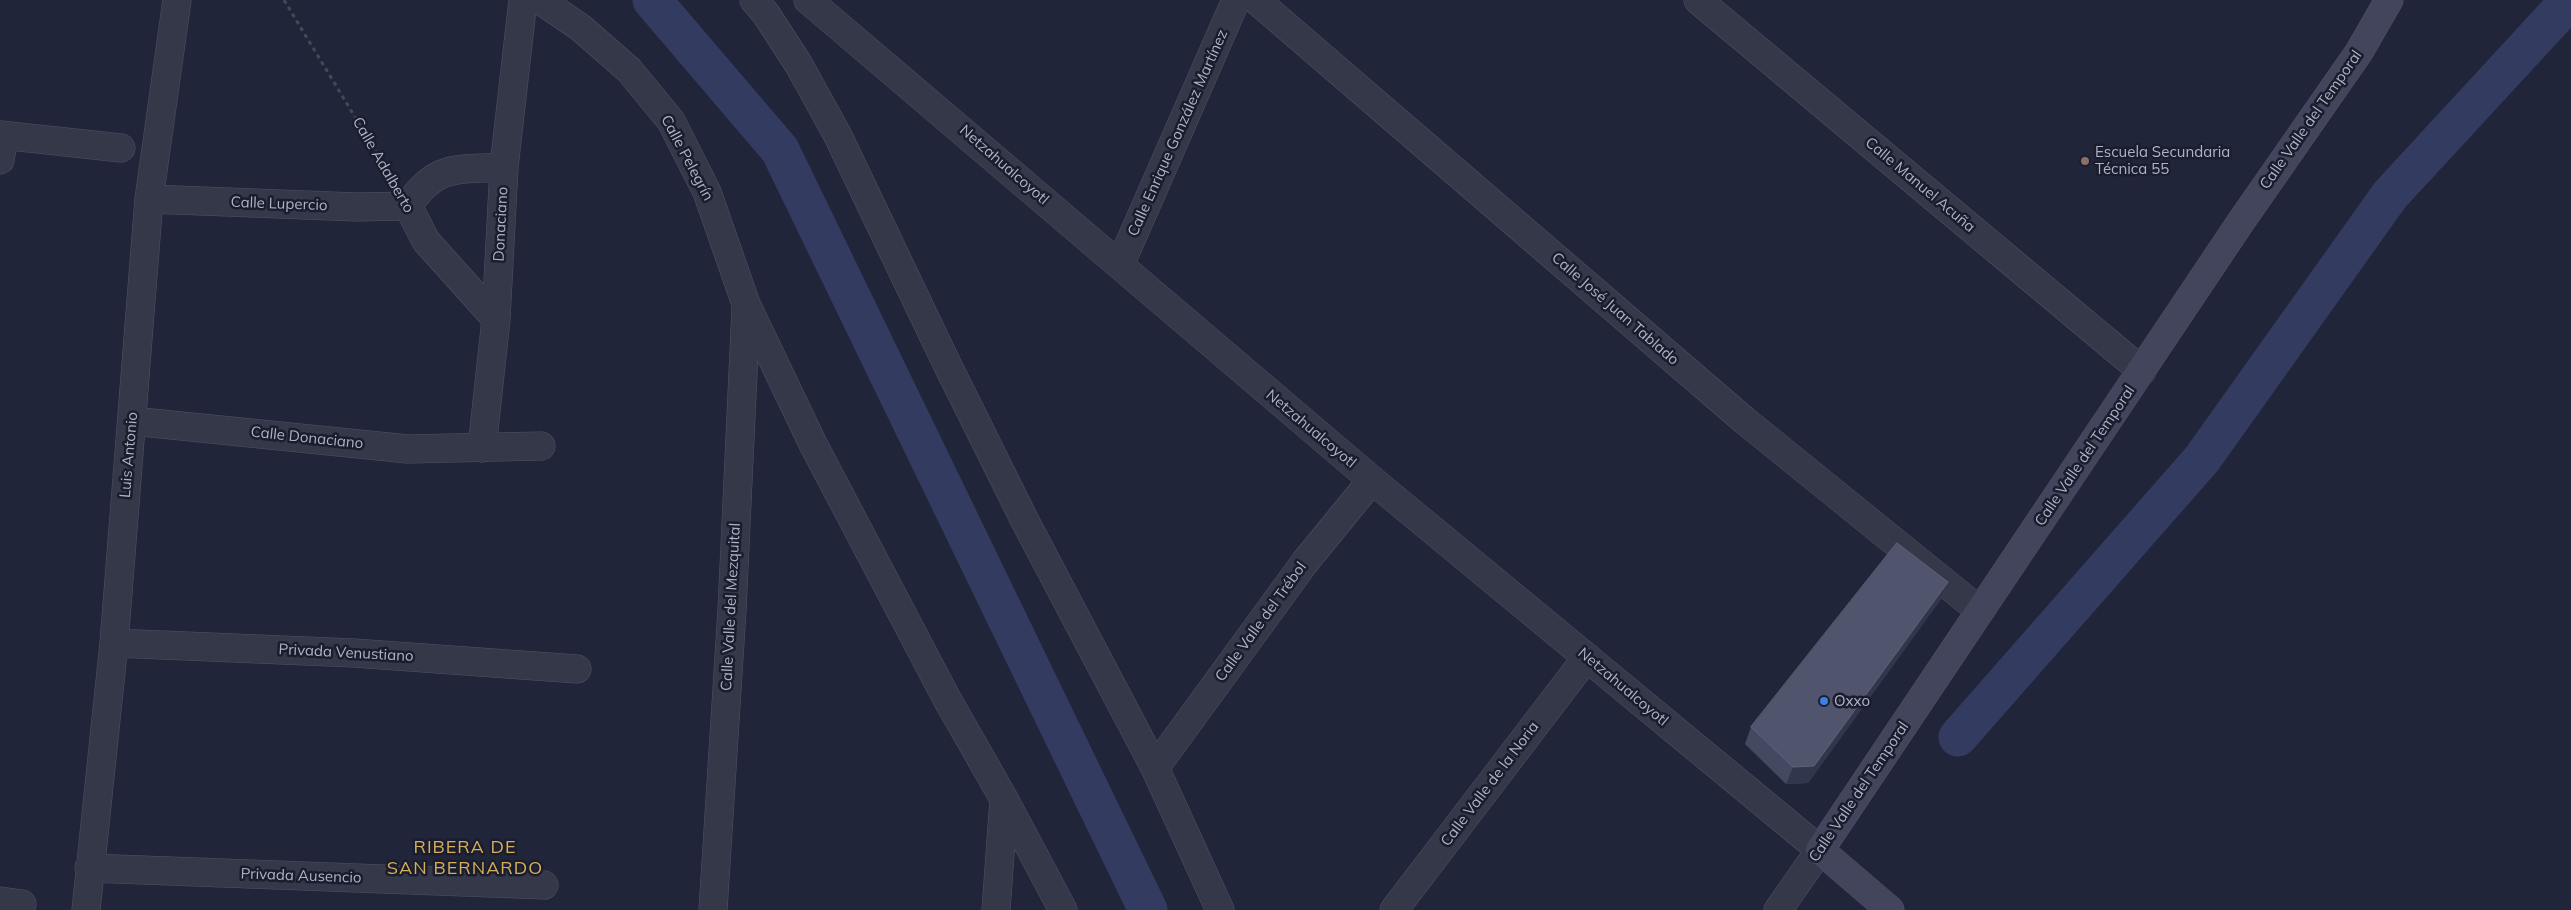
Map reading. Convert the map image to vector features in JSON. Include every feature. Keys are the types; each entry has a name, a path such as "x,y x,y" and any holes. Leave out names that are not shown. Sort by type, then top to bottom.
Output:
{"street":[{"name":"Luis Antonio","path":"86,910 114,643 149,198 171,0"},
{"name":"Donaciano","path":"482,448 496,319 504,167 523,0"},
{"name":"Calle Pelegrín","path":"540,0 581,28 629,70 671,121 707,192 746,304 813,444 947,699 1004,799 1063,910"},
{"path":"754,0 766,14 800,65 838,136 986,442 1155,768 1220,910"},
{"name":"Netzahualcoyotl","path":"808,0 1372,480 1820,850"},
{"name":"Calle Enrique González Martínez","path":"1120,265 1236,0"},
{"name":"Calle José Juan Tablado","path":"1256,0 1744,420 1980,611"},
{"name":"Calle Manuel Acuña","path":"1698,0 2142,371"},
{"name":"Calle Valle del Temporal","path":"1778,910 2240,223 2359,52 2389,0"},
{"path":"1,143 121,148"},
{"path":"408,206 428,180 440,173 504,167"},
{"name":"Calle Lupercio","path":"149,198 357,207 408,206"},
{"name":"Calle Adalberto","path":"408,206 426,241 496,319"},
{"name":"Calle Valle del Mezquital","path":"714,910 731,620 746,304"},
{"name":"Calle Donaciano","path":"132,421 408,449 541,446"},
{"name":"Calle Valle del Trébol","path":"1155,768 1305,562 1372,480"},
{"name":"Privada Venustiano","path":"114,643 354,653 577,669"},
{"name":"Calle Valle de la Noria","path":"1394,910 1587,657"},
{"path":"996,910 1004,799"},
{"path":"1820,850 1890,910"},
{"name":"Privada Ausencio","path":"89,868 544,885"}],"path":[{"name":"Calle Adalberto","path":"284,0 408,206"}],"building":[{"name":"Oxxo","path":"1897,543 1948,582 1814,766 1793,767 1751,727"}],"waterway":[{"path":"652,0 780,150 1148,910"},
{"path":"1958,737 2202,459 2390,195 2570,0"}],"place":[{"name":"Escuela Secundaria Técnica 55","path":"2085,161"},
{"name":"Oxxo","path":"1824,701"}],"district":[{"name":"RIBERA DE SAN BERNARDO","path":"465,858"}]}
